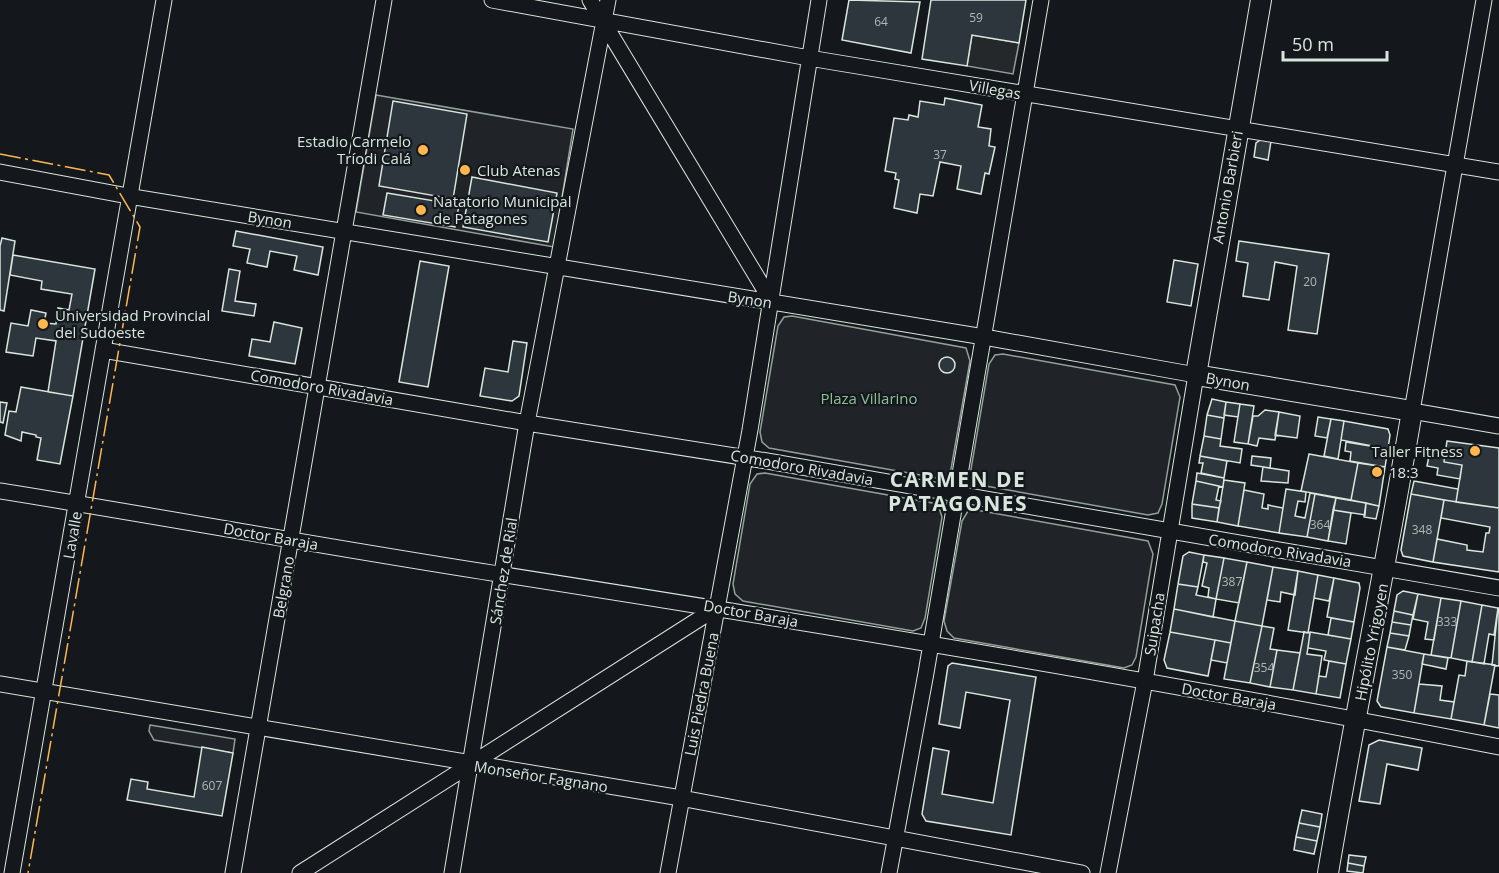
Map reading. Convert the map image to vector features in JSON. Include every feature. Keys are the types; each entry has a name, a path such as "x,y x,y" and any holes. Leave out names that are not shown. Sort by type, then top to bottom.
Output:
{"main road":[{"name":"Antonio Barbieri","path":"1196,375 1261,0"},
{"name":"Bynon","path":"1196,375 1412,411"},
{"name":"Hipólito Yrigoyen","path":"1328,873 1386,567 1412,411"}],"street":[{"name":"Lavalle","path":"12,873 46,691 128,196 164,0"},
{"name":"Belgrano","path":"233,873 384,0"},
{"name":"Villegas","path":"492,0 809,58 1499,172"},
{"path":"590,0 772,302"},
{"name":"Sánchez de Rial","path":"452,873 527,423 608,0"},
{"name":"Luis Piedra Buena","path":"668,873 772,302 819,0"},
{"path":"889,873 931,644 1023,93 1041,0"},
{"path":"1412,411 1484,0"},
{"name":"Bynon","path":"0,172 557,269 984,337 1196,375"},
{"name":"Comodoro Rivadavia","path":"103,350 527,423 745,457 1499,588"},
{"name":"Suipacha","path":"1108,873 1145,681 1196,375"},
{"name":"Bynon","path":"1412,411 1499,426"},
{"name":"Doctor Baraja","path":"0,491 503,575 718,607 1145,681 1499,747"},
{"path":"300,873 718,607"},
{"name":"Monseñor Fagnano","path":"0,684 681,798 1082,873"}],"green space":[{"name":"Club Atenas","path":"376,95 573,129 554,247 356,212"},
{"name":"Plaza Villarino","path":"792,316 966,348 970,361 951,469 947,476 937,478 769,448 762,442 760,432 778,326 784,317"},
{"path":"1003,354 1175,385 1180,397 1162,504 1158,513 1148,515 980,485 973,478 971,469 989,364 995,355"},
{"path":"765,473 938,504 942,517 925,618 921,628 913,631 743,601 735,594 733,584 750,484 757,474"},
{"path":"976,510 1148,541 1153,554 1136,657 1132,665 1124,668 954,638 947,631 944,621 962,521 968,511"},
{"path":"150,725 235,739 233,753 154,740 149,731"}],"shaded area":[{"path":"972,35 1019,43 1013,74 967,66"}],"building":[{"path":"849,0 920,2 911,53 842,40"},
{"path":"931,0 1026,0 1019,43 972,35 967,66 922,59"},
{"path":"945,98 982,105 978,127 991,129 989,146 995,147 989,174 985,173 981,194 957,189 961,166 940,162 933,196 920,194 917,213 894,208 899,180 895,179 896,173 885,171 894,118 908,120 909,115 918,117 920,101 944,105"},
{"name":"Estadio Carmelo Tríodi Calá","path":"393,101 467,114 453,199 379,186"},
{"path":"1262,139 1271,141 1268,160 1254,157 1256,143"},
{"path":"472,177 557,193 548,242 463,227"},
{"name":"Natatorio Municipal de Patagones","path":"387,193 459,205 455,227 383,215"},
{"path":"236,231 323,247 318,275 294,270 297,256 270,251 267,267 247,263 250,249 233,246"},
{"path":"2,238 15,241 4,311 0,310"},
{"path":"1239,241 1329,254 1317,334 1288,330 1297,266 1275,262 1269,300 1243,296 1248,263 1236,261"},
{"name":"Universidad Provincial del Sudoeste","path":"13,255 95,269 73,396 48,392 56,341 36,338 33,356 6,352 11,323 28,326 31,310 46,313 44,323 56,324 58,308 69,310 72,294 41,289 42,281 10,275"},
{"path":"1174,260 1198,264 1191,306 1167,302"},
{"path":"420,261 449,266 428,387 399,382"},
{"path":"229,269 240,271 235,301 256,304 254,316 222,311"},
{"path":"274,322 302,328 295,364 249,356 252,339 270,342"},
{"path":"513,341 527,343 519,396 512,401 480,396 485,368 508,372"},
{"path":"944,357 950,357 955,365 953,371 944,373 939,368 939,362"},
{"path":"21,387 73,396 60,464 37,460 41,438 36,435 22,432 21,441 5,435 9,411 16,412"},
{"path":"1212,399 1226,402 1224,418 1207,415"},
{"path":"0,402 7,403 3,423 0,422"},
{"path":"1226,402 1240,404 1238,417 1224,415"},
{"path":"1240,404 1254,406 1248,444 1234,442"},
{"path":"1265,410 1279,412 1275,440 1259,438 1257,446 1248,444 1253,416 1258,416"},
{"path":"1279,412 1300,416 1297,438 1275,435"},
{"path":"1207,415 1224,418 1221,439 1204,436"},
{"path":"1318,417 1331,419 1327,438 1315,436"},
{"path":"1331,419 1344,421 1338,459 1324,456"},
{"path":"1344,421 1388,429 1390,435 1388,449 1341,440"},
{"path":"1204,436 1221,439 1220,446 1242,449 1240,463 1200,456"},
{"path":"1447,441 1499,448 1499,508 1456,502 1462,465 1444,462"},
{"path":"1346,442 1388,449 1385,467 1350,461 1351,452 1345,451"},
{"path":"1430,451 1445,453 1444,462 1462,465 1460,479 1437,475 1438,468 1427,466"},
{"path":"1309,454 1358,463 1351,500 1301,491"},
{"path":"1200,456 1227,461 1224,478 1201,473 1203,463 1199,463"},
{"path":"1252,456 1271,458 1270,468 1251,465"},
{"path":"1358,463 1385,467 1379,506 1351,500"},
{"path":"1263,467 1289,471 1288,483 1261,481"},
{"path":"1197,473 1224,478 1223,487 1196,481"},
{"path":"1224,480 1245,483 1238,526 1217,522"},
{"path":"1196,481 1219,486 1216,500 1221,501 1219,508 1192,504"},
{"path":"1414,481 1458,489 1456,502 1411,494"},
{"path":"1286,489 1306,492 1305,502 1298,501 1295,516 1305,518 1310,493 1315,494 1307,537 1279,533"},
{"path":"1244,490 1264,494 1262,508 1268,509 1268,505 1283,508 1279,533 1238,526"},
{"path":"1315,494 1336,498 1328,541 1307,537"},
{"path":"1411,494 1444,500 1433,562 1403,556 1401,550"},
{"path":"1336,498 1366,503 1365,515 1333,510"},
{"path":"1444,500 1499,508 1499,572 1433,562 1437,539 1467,545 1467,550 1483,552 1486,533 1489,533 1490,527 1441,518"},
{"path":"1366,503 1379,506 1376,519 1364,517"},
{"path":"1192,504 1219,508 1217,522 1192,518"},
{"path":"1333,510 1351,513 1346,544 1328,541"},
{"path":"1189,552 1204,555 1198,587 1178,584 1183,556"},
{"path":"1204,555 1224,558 1216,599 1208,597 1209,588 1202,586 1207,563 1203,562"},
{"path":"1224,558 1247,562 1239,603 1216,599"},
{"path":"1247,562 1273,567 1262,626 1235,621"},
{"path":"1273,567 1298,571 1295,595 1281,592 1280,602 1267,600"},
{"path":"1298,571 1318,575 1308,633 1288,630"},
{"path":"1318,575 1334,578 1329,601 1314,598"},
{"path":"1334,578 1359,583 1354,622 1327,617"},
{"path":"1178,584 1198,587 1196,595 1216,599 1213,617 1174,609"},
{"path":"1403,591 1418,594 1413,615 1394,611 1397,595"},
{"path":"1418,594 1441,598 1434,640 1425,639 1428,622 1413,619"},
{"path":"1441,598 1461,601 1451,658 1431,655"},
{"path":"1461,601 1482,605 1472,662 1451,658"},
{"path":"1482,605 1498,608 1494,635 1489,634 1484,664 1472,662"},
{"path":"1499,608 1499,666 1492,665"},
{"path":"1174,609 1235,621 1231,643 1170,632"},
{"path":"1394,611 1413,615 1411,625 1392,622"},
{"path":"1331,618 1354,622 1351,639 1328,635"},
{"path":"1235,621 1262,626 1250,683 1224,679"},
{"path":"1392,622 1411,625 1409,636 1390,633"},
{"path":"1262,626 1274,628 1270,649 1277,650 1270,687 1250,683"},
{"path":"1170,632 1215,640 1208,676 1167,668 1164,660"},
{"path":"1304,632 1310,633 1307,654 1322,656 1316,694 1293,690"},
{"path":"1310,632 1351,639 1346,664 1324,660 1326,651 1308,648"},
{"path":"1390,633 1409,636 1405,650 1387,647"},
{"path":"1215,640 1231,643 1227,663 1211,660"},
{"path":"1387,647 1424,654 1414,713 1381,707 1377,701"},
{"path":"1277,650 1300,653 1293,690 1270,687"},
{"path":"1424,654 1448,658 1446,669 1422,664"},
{"path":"1329,661 1346,664 1340,698 1316,694 1319,676 1326,677"},
{"path":"1467,661 1495,665 1484,725 1451,719 1459,675 1465,676"},
{"path":"952,663 1036,677 1011,835 926,821 922,814 933,748 949,751 942,794 993,803 1010,700 966,692 960,728 939,724 948,666"},
{"path":"1419,684 1442,686 1440,700 1454,702 1451,719 1414,713"},
{"path":"1490,694 1499,695 1499,728 1484,725"},
{"path":"1379,740 1422,748 1418,770 1387,764 1380,804 1359,801 1369,745"},
{"path":"202,747 233,753 222,816 127,800 131,779 148,782 147,789 194,797"},
{"path":"1302,810 1322,814 1320,827 1299,823"},
{"path":"1299,823 1320,827 1317,841 1296,837"},
{"path":"1296,837 1317,841 1314,854 1294,850"},
{"path":"1349,855 1366,857 1364,866 1348,863"},
{"path":"1348,863 1364,866 1363,873 1347,871"}],"power":[{"path":"0,154 109,175 140,227 28,873"}],"place":[{"name":"Estadio Carmelo Tríodi Calá","path":"423,150"},
{"name":"Club Atenas","path":"465,170"},
{"name":"Natatorio Municipal de Patagones","path":"421,210"},
{"name":"Universidad Provincial del Sudoeste","path":"43,324"},
{"name":"Taller Fitness","path":"1475,451"},
{"name":"18:3","path":"1377,472"}],"district":[{"name":"CARMEN DE PATAGONES","path":"958,491"}]}
